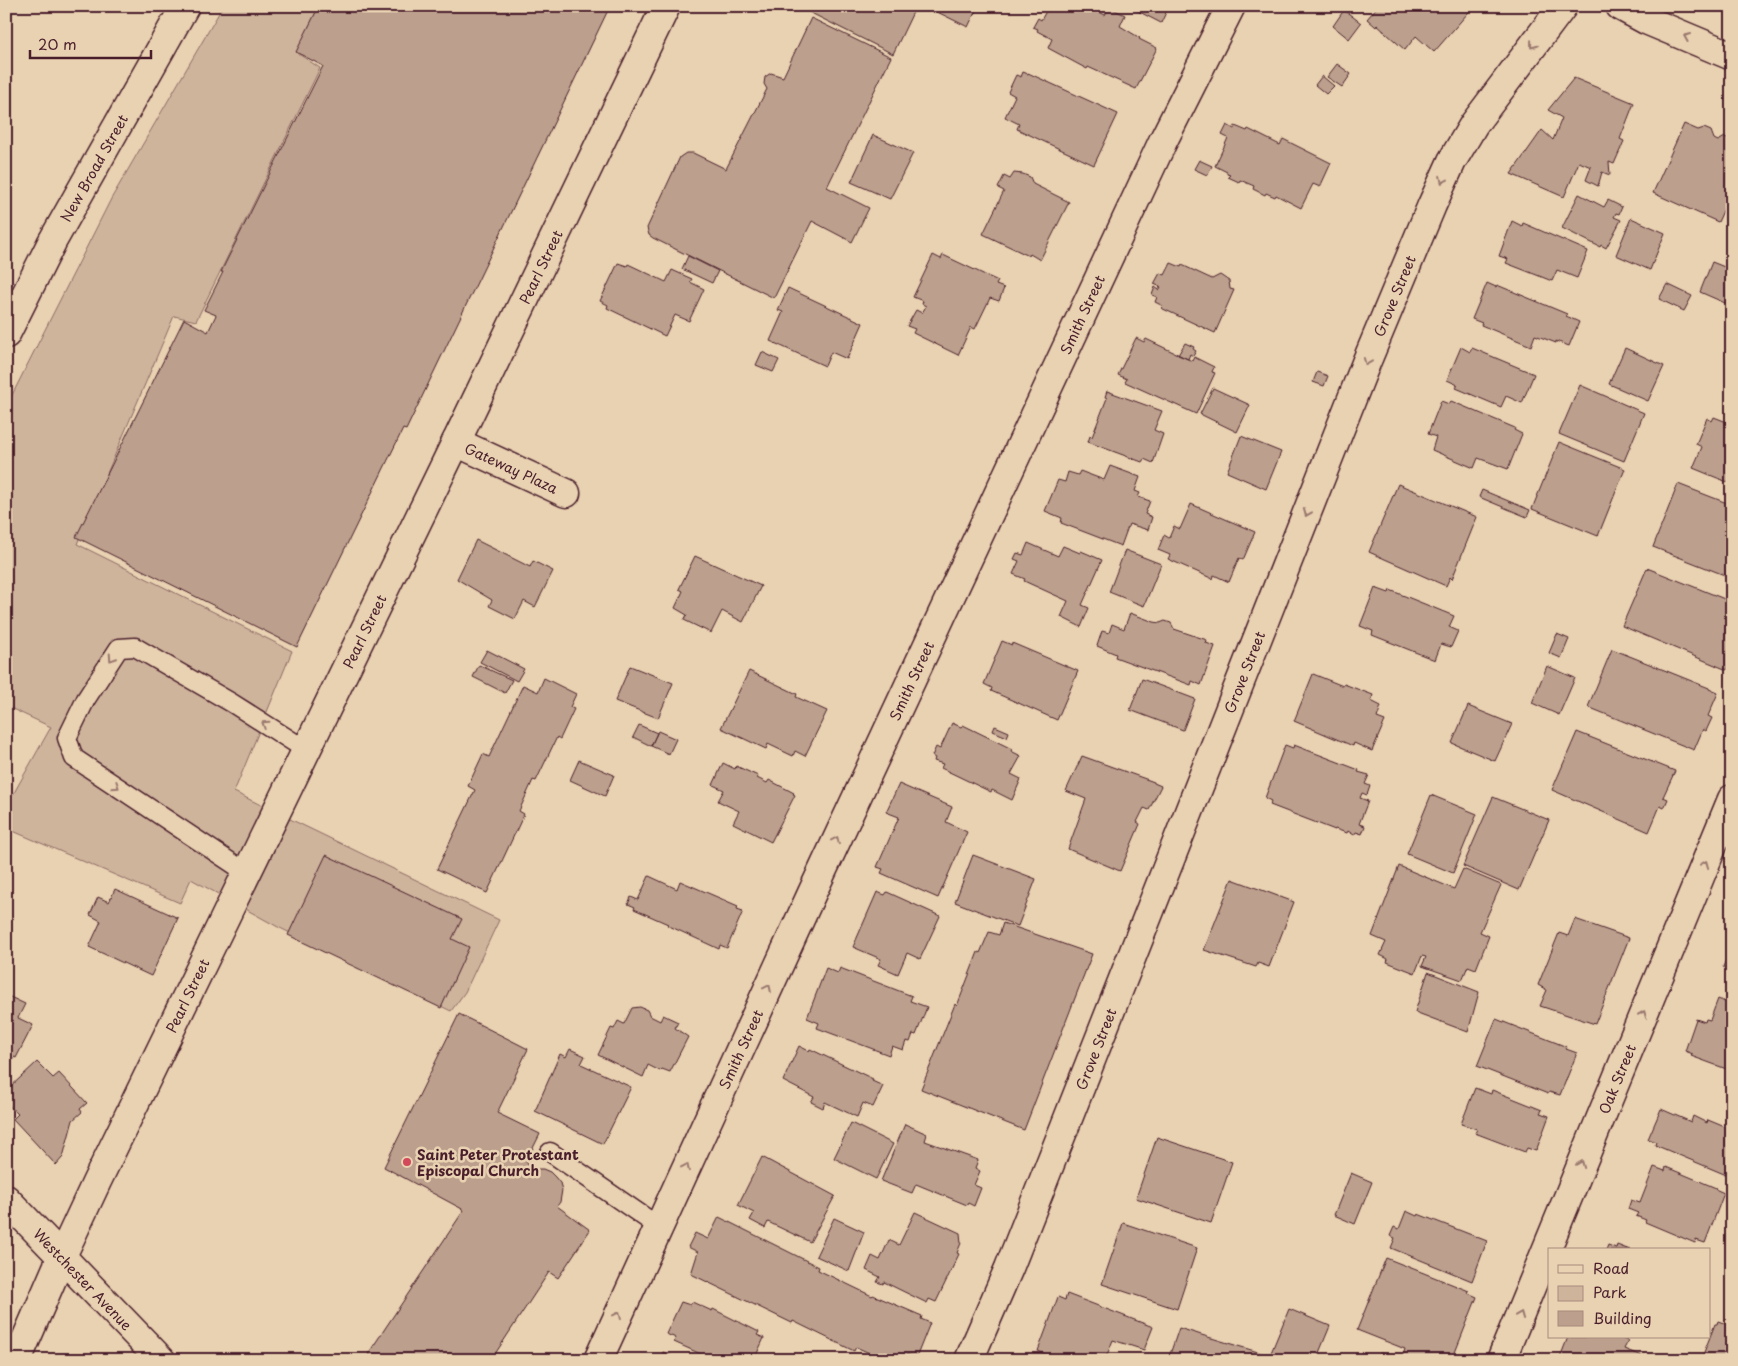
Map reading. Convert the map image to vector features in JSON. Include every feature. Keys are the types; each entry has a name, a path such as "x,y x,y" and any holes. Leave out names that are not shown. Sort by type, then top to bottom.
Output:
{"street":[{"name":"New Broad Street","path":"6,334 52,242 185,6"},
{"name":"Pearl Street","path":"18,1360 62,1256 97,1181 666,6"},
{"name":"Smith Street","path":"598,1360 812,893 1163,141 1231,6"},
{"name":"Grove Street","path":"969,1360 1012,1259 1359,382 1432,204 1452,161 1474,124 1563,6"},
{"path":"1620,6 1646,20 1732,56"},
{"name":"Gateway Plaza","path":"456,442 566,493"},
{"name":"Oak Street","path":"1501,1360 1732,799"},
{"name":"Westchester Avenue","path":"6,1199 161,1360"}],"lane":[{"path":"247,872 74,758 68,738 86,698 118,648 135,647 232,703 306,750"},
{"path":"550,1152 658,1228"}],"green space":[{"path":"223,6 319,6 297,53 320,68 196,321 174,316 77,544 292,651 234,792 499,920 465,992 451,1011 278,927 191,879 180,903 6,828 6,807 51,727 6,706 6,407 111,199"}],"building":[{"path":"319,6 610,6 406,430 403,429 297,647 76,537 184,319 208,332 216,315 204,310 323,66 296,52"},
{"path":"812,6 916,6 893,54 809,12"},
{"path":"927,6 978,6 968,27"},
{"path":"1049,6 1088,6 1105,15 1109,7 1125,15 1120,26 1157,48 1136,89 1088,67 1087,69 1048,48 1052,39 1033,27 1038,18 1041,20"},
{"path":"1128,6 1169,6 1161,23"},
{"path":"1378,6 1474,6 1434,52 1416,36 1405,50 1377,25 1376,27 1367,19"},
{"path":"1344,10 1361,23 1349,39 1333,26"},
{"path":"811,18 891,57 827,187 869,208 852,242 812,221 774,298 653,238 649,235 647,228 680,157 686,153 693,153 726,169 767,89 764,84 765,77 771,73 783,77"},
{"path":"1337,64 1351,74 1342,87 1327,77"},
{"path":"1023,72 1118,114 1094,165 1017,129 1019,124 1005,117 1015,96 1008,92 1016,75 1021,77"},
{"path":"1322,76 1334,86 1326,94 1315,85"},
{"path":"1574,78 1634,103 1620,139 1624,141 1614,164 1609,162 1610,175 1602,172 1598,186 1586,180 1591,167 1579,162 1564,197 1511,174 1542,130 1553,140 1562,118 1548,110"},
{"path":"1684,124 1698,130 1704,128 1711,131 1714,139 1718,141 1725,137 1732,140 1732,191 1718,222 1653,193"},
{"path":"1227,125 1234,129 1235,126 1247,131 1248,129 1280,145 1283,139 1331,163 1320,187 1313,184 1301,208 1276,195 1275,197 1266,193 1265,195 1253,189 1254,186 1228,177 1230,175 1227,172 1215,166 1228,138 1222,135"},
{"path":"873,135 913,153 890,199 851,182"},
{"path":"1199,160 1212,166 1207,175 1194,169"},
{"path":"1014,173 1030,177 1033,184 1069,202 1040,260 983,234 1004,191 998,188 1004,176 1010,179"},
{"path":"1579,194 1604,207 1608,200 1622,207 1619,214 1616,213 1614,217 1621,220 1606,248 1601,245 1600,247 1562,228"},
{"path":"1631,218 1665,233 1650,270 1616,255"},
{"path":"1512,221 1522,226 1523,223 1588,251 1577,278 1557,270 1552,281 1506,263 1508,259 1499,256"},
{"path":"933,255 941,259 943,255 998,281 996,285 1004,288 999,301 990,298 975,329 971,327 958,355 913,333 915,329 907,326 916,310 922,313 926,306 922,304 923,301 913,297"},
{"path":"688,256 718,271 712,283 682,269"},
{"path":"1712,262 1732,270 1732,306 1700,292"},
{"path":"618,263 627,266 628,264 666,282 672,270 692,279 690,282 704,289 689,321 675,315 665,336 607,308 608,305 600,301"},
{"path":"1171,263 1181,267 1182,265 1212,279 1220,275 1229,281 1230,289 1234,290 1215,333 1161,308 1163,306 1155,302 1157,297 1152,295 1155,287 1159,290 1161,287 1154,284 1160,273 1165,275"},
{"path":"1487,283 1496,287 1497,285 1567,314 1566,316 1579,322 1569,346 1535,335 1531,346 1481,325 1482,323 1472,319"},
{"path":"1667,284 1692,296 1684,311 1659,299"},
{"path":"788,288 863,323 847,359 831,352 825,366 770,341 783,312 778,310"},
{"path":"1136,338 1144,342 1146,339 1192,361 1194,357 1214,367 1212,372 1215,373 1196,414 1125,382 1127,379 1118,375"},
{"path":"1185,343 1194,347 1193,349 1196,351 1193,356 1190,354 1188,359 1178,355"},
{"path":"1461,347 1470,352 1472,348 1534,374 1522,403 1506,396 1501,407 1456,388 1458,385 1447,380"},
{"path":"1625,348 1664,366 1648,401 1609,384"},
{"path":"762,352 779,360 773,372 756,365"},
{"path":"1317,372 1328,376 1324,386 1313,382"},
{"path":"1580,385 1644,413 1624,461 1559,434"},
{"path":"1213,388 1250,405 1237,432 1200,414"},
{"path":"1107,391 1162,411 1154,430 1163,434 1153,463 1144,459 1142,462 1088,442 1090,436 1092,437 1107,398 1105,397"},
{"path":"1441,401 1449,404 1451,401 1515,428 1514,430 1522,434 1508,469 1478,458 1474,468 1432,450 1436,437 1428,434"},
{"path":"1714,417 1732,424 1732,484 1693,468 1702,447 1696,444 1707,418 1712,421"},
{"path":"1241,436 1281,452 1266,489 1227,472"},
{"path":"1559,442 1625,469 1598,536 1532,509"},
{"path":"1110,466 1140,477 1135,491 1140,493 1138,497 1150,501 1145,514 1152,517 1148,530 1129,524 1121,546 1061,523 1062,518 1045,511 1058,480 1065,482 1068,472 1078,475 1080,471 1104,480"},
{"path":"1398,484 1477,517 1452,579 1450,577 1446,586 1369,552"},
{"path":"1678,484 1732,505 1732,578 1653,547"},
{"path":"1482,490 1530,510 1527,517 1479,497"},
{"path":"1191,504 1255,532 1243,560 1239,558 1229,582 1214,575 1213,579 1168,559 1170,555 1158,550 1164,535 1169,538 1174,526 1180,529"},
{"path":"476,540 530,567 533,561 553,571 535,607 524,601 515,619 489,606 492,600 457,579"},
{"path":"1028,543 1058,556 1063,546 1102,560 1082,605 1089,608 1081,627 1061,617 1068,601 1013,574 1019,561 1014,559 1017,553 1023,555"},
{"path":"1125,550 1161,564 1144,606 1109,592"},
{"path":"695,556 761,586 743,622 722,611 711,633 684,620 687,615 675,608 683,591 679,589"},
{"path":"1647,568 1732,602 1732,658 1727,670 1622,626"},
{"path":"1375,588 1389,593 1390,590 1454,616 1449,627 1458,631 1451,647 1441,644 1435,660 1372,635 1373,631 1360,626"},
{"path":"1130,613 1154,622 1160,623 1165,621 1171,623 1174,629 1207,640 1206,643 1215,646 1201,685 1192,681 1191,685 1115,657 1116,654 1097,646 1102,631 1109,633 1112,624 1124,629"},
{"path":"1557,634 1569,639 1561,658 1549,653"},
{"path":"1002,641 1012,645 1012,643 1078,671 1057,720 991,691 992,688 984,684"},
{"path":"1612,649 1718,693 1708,716 1712,718 1706,731 1703,729 1694,750 1588,707"},
{"path":"487,650 524,669 517,681 480,662"},
{"path":"479,665 512,680 505,693 473,677"},
{"path":"630,666 673,683 658,718 615,701"},
{"path":"1547,666 1575,678 1559,715 1532,703"},
{"path":"749,671 797,694 796,697 827,711 805,756 795,751 793,756 768,744 766,749 721,728"},
{"path":"1313,674 1373,695 1371,701 1381,706 1377,718 1385,721 1372,751 1354,743 1353,746 1294,721"},
{"path":"544,678 576,694 570,707 574,709 560,739 557,737 536,781 533,780 519,811 524,814 487,893 437,869 475,790 468,786 483,754 489,757 523,685 538,692"},
{"path":"1142,679 1195,699 1183,730 1130,710"},
{"path":"1468,706 1512,724 1495,761 1452,743"},
{"path":"952,723 961,727 963,725 1012,749 1011,751 1021,756 1011,774 1021,779 1012,800 941,768 943,764 934,761 935,758 932,756 936,747 940,749"},
{"path":"639,725 657,733 651,746 633,737"},
{"path":"995,726 1009,732 1007,737 993,731"},
{"path":"658,731 676,739 669,754 651,746"},
{"path":"1577,732 1675,771 1663,797 1668,799 1664,808 1660,806 1649,832 1552,790"},
{"path":"1285,745 1293,748 1294,745 1369,775 1365,784 1370,786 1367,795 1362,793 1360,798 1368,801 1359,824 1365,826 1362,834 1356,832 1354,835 1348,831 1347,833 1335,830 1270,805 1271,801 1265,798"},
{"path":"1082,756 1161,786 1149,810 1144,808 1137,822 1140,824 1120,871 1068,849 1086,799 1066,791"},
{"path":"579,760 614,775 605,796 570,780"},
{"path":"723,763 735,769 736,766 758,776 757,778 767,783 769,780 794,793 795,795 771,842 733,823 739,811 718,801 724,790 713,785"},
{"path":"899,784 952,807 946,822 967,832 938,898 881,873 883,869 877,867 899,817 886,812"},
{"path":"1431,795 1477,814 1453,873 1407,854"},
{"path":"1493,797 1549,820 1519,890 1463,866"},
{"path":"326,855 462,919 452,939 469,947 441,1008 288,935"},
{"path":"973,855 1036,879 1018,926 955,902"},
{"path":"1399,866 1454,889 1463,869 1501,885 1480,932 1489,936 1476,969 1468,966 1462,980 1422,966 1426,957 1422,956 1415,973 1387,962 1388,959 1380,955 1386,942 1372,936"},
{"path":"649,876 677,889 680,881 738,906 737,909 743,911 727,948 720,945 719,949 634,909 635,907 628,904 631,897 638,900"},
{"path":"1232,879 1294,902 1269,967 1258,963 1256,967 1204,950"},
{"path":"115,889 178,918 151,976 89,947 101,921 90,915 98,897 109,902"},
{"path":"877,892 885,895 887,892 940,916 920,959 907,953 898,974 878,965 881,959 853,947"},
{"path":"1575,919 1629,938 1595,1024 1540,1006 1547,990 1538,985 1559,933 1568,936"},
{"path":"1003,923 1092,954 1024,1130 921,1089 978,952 980,953 989,932 999,935"},
{"path":"1732,945 1732,970 1723,967"},
{"path":"826,968 838,973 840,968 912,996 910,1001 927,1007 916,1035 913,1034 910,1042 906,1041 903,1050 892,1046 889,1055 817,1028 819,1023 807,1018"},
{"path":"1428,972 1479,992 1468,1032 1415,1012"},
{"path":"6,995 25,1004 18,1018 33,1025 16,1058 14,1057 9,1067 11,1068 6,1079"},
{"path":"1727,997 1732,999 1732,1071 1691,1056 1693,1054 1685,1051 1696,1019 1705,1022 1706,1019 1710,1020 1718,999 1725,1002"},
{"path":"640,1007 647,1010 650,1016 660,1021 663,1015 678,1022 675,1028 688,1037 670,1072 662,1069 660,1071 648,1065 643,1077 598,1055 611,1028 614,1029 618,1021 624,1024 632,1008"},
{"path":"459,1014 528,1049 497,1113 540,1134 526,1162 532,1169 543,1169 555,1177 560,1183 562,1190 560,1202 557,1206 590,1230 558,1278 549,1272 491,1360 377,1360 368,1354 464,1210 384,1167"},
{"path":"1496,1019 1567,1047 1566,1049 1577,1053 1560,1095 1549,1092 1548,1094 1477,1066"},
{"path":"799,1046 809,1051 810,1049 873,1079 872,1081 883,1086 873,1107 863,1103 857,1117 825,1102 823,1108 811,1102 814,1097 783,1081"},
{"path":"570,1049 585,1056 581,1064 631,1087 603,1144 535,1111 560,1054 566,1057"},
{"path":"37,1062 53,1078 59,1073 87,1103 80,1109 82,1112 73,1120 63,1157 56,1165 13,1119 18,1114 6,1103 6,1091"},
{"path":"1475,1088 1491,1094 1492,1090 1542,1110 1540,1113 1549,1116 1536,1151 1527,1148 1525,1152 1475,1133 1477,1129 1461,1124"},
{"path":"1661,1109 1691,1122 1693,1116 1707,1123 1708,1120 1732,1130 1732,1174 1725,1171 1724,1174 1655,1145 1656,1142 1648,1139"},
{"path":"851,1123 893,1144 876,1179 834,1158"},
{"path":"905,1124 927,1134 925,1141 978,1160 975,1168 980,1171 974,1185 981,1188 974,1206 968,1203 967,1205 916,1184 912,1193 881,1181"},
{"path":"1157,1137 1232,1162 1211,1223 1136,1198"},
{"path":"762,1157 835,1196 810,1242 768,1222 765,1228 750,1220 754,1213 738,1205"},
{"path":"1654,1167 1665,1171 1666,1167 1724,1193 1705,1243 1696,1240 1695,1243 1645,1222 1646,1220 1636,1216 1638,1213 1628,1209 1631,1200 1640,1203"},
{"path":"1351,1173 1372,1182 1355,1224 1334,1215"},
{"path":"1406,1211 1487,1241 1472,1281 1391,1248 1395,1238 1390,1236 1394,1227 1399,1229"},
{"path":"915,1212 960,1233 961,1243 957,1253 959,1254 936,1302 929,1299 927,1303 884,1282 883,1284 877,1282 880,1277 866,1270 872,1256 880,1260 889,1240 899,1245"},
{"path":"719,1217 819,1267 818,1270 872,1296 922,1316 921,1319 930,1323 916,1358 907,1354 905,1360 885,1360 856,1347 854,1351 691,1274 698,1252 688,1247 695,1233 708,1239"},
{"path":"834,1218 864,1232 849,1271 816,1256"},
{"path":"1123,1223 1197,1248 1177,1309 1102,1284"},
{"path":"1386,1258 1469,1291 1468,1293 1477,1297 1452,1360 1432,1360 1424,1357 1423,1360 1377,1360 1380,1353 1402,1359 1405,1349 1357,1330"},
{"path":"1067,1294 1153,1327 1144,1350 1113,1340 1105,1360 1060,1360 1038,1351 1058,1297 1065,1300"},
{"path":"681,1302 690,1305 692,1302 712,1311 713,1309 759,1332 757,1335 764,1338 754,1360 714,1360 674,1342 676,1338 666,1334"},
{"path":"1289,1309 1330,1326 1316,1360 1268,1360"},
{"path":"1718,1321 1732,1326 1732,1360 1701,1360 1715,1324"},
{"path":"1179,1328 1268,1355 1266,1360 1168,1360"},
{"path":"1568,1338 1620,1338 1628,1341 1624,1349 1644,1357 1643,1360 1559,1360"},
{"path":"663,1352 680,1360 659,1360"}],"place":[{"name":"Saint Peter Protestant Episcopal Church","path":"407,1162"}]}
